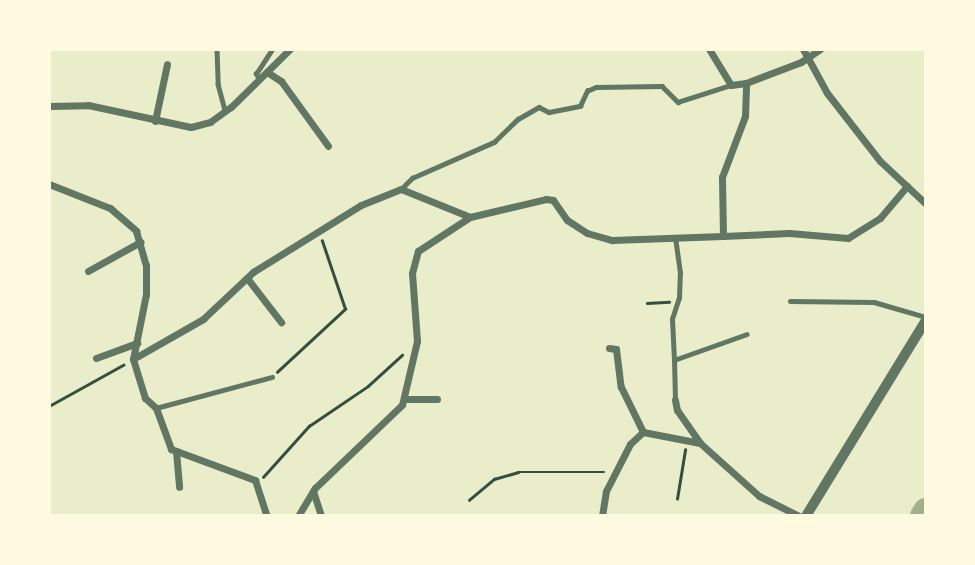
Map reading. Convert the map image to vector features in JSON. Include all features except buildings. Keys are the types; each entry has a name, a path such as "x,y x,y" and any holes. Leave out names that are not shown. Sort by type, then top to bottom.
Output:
{"street":[{"path":"49,106 88,105 191,127 226,112 290,49"},
{"path":"709,49 731,85 746,83 820,49"},
{"path":"803,49 827,93 880,161 926,204"},
{"path":"155,121 167,64"},
{"path":"267,72 281,81 328,146"},
{"path":"723,236 722,177 745,116 746,83"},
{"path":"49,184 110,208 128,222 140,242 146,265 146,294 133,359 145,398 156,408 164,439 176,451 235,471 257,484 267,516"},
{"path":"298,516 313,491 395,415 404,399 417,341 413,261 418,251 470,217 546,199 587,233 624,241 789,233 848,238 880,218 907,186"},
{"path":"133,359 203,319 247,278 361,205 401,189 470,217"},
{"path":"88,271 140,242"},
{"path":"247,278 281,322"},
{"path":"806,516 926,318"},
{"path":"96,358 137,343"},
{"path":"610,348 616,349 621,387 643,432"},
{"path":"404,399 437,399"},
{"path":"676,400 677,410 700,443 760,496 799,516"},
{"path":"643,432 700,443"},
{"path":"602,516 614,473 630,444 643,432"},
{"path":"176,451 179,487"},
{"path":"313,491 321,516"}],"lane":[{"path":"217,49 218,84 226,112"},
{"path":"260,79 256,74 272,49"},
{"path":"401,189 412,178 494,142 517,119 538,107 549,112 580,106 587,91 596,87 662,86 678,102 731,85"},
{"path":"675,238 680,273 678,301 672,319 676,400"},
{"path":"790,301 874,302 926,318"},
{"path":"674,360 747,334"},
{"path":"156,408 272,377"}],"path":[{"path":"272,377 307,339 345,309 318,232"},
{"path":"648,303 678,301"},
{"path":"257,484 309,426 368,386 417,341"},
{"path":"49,406 133,359"},
{"path":"677,499 686,440"},
{"path":"470,500 494,479 518,472 614,473"}],"waterway":[{"path":"923,516 926,511"}]}
